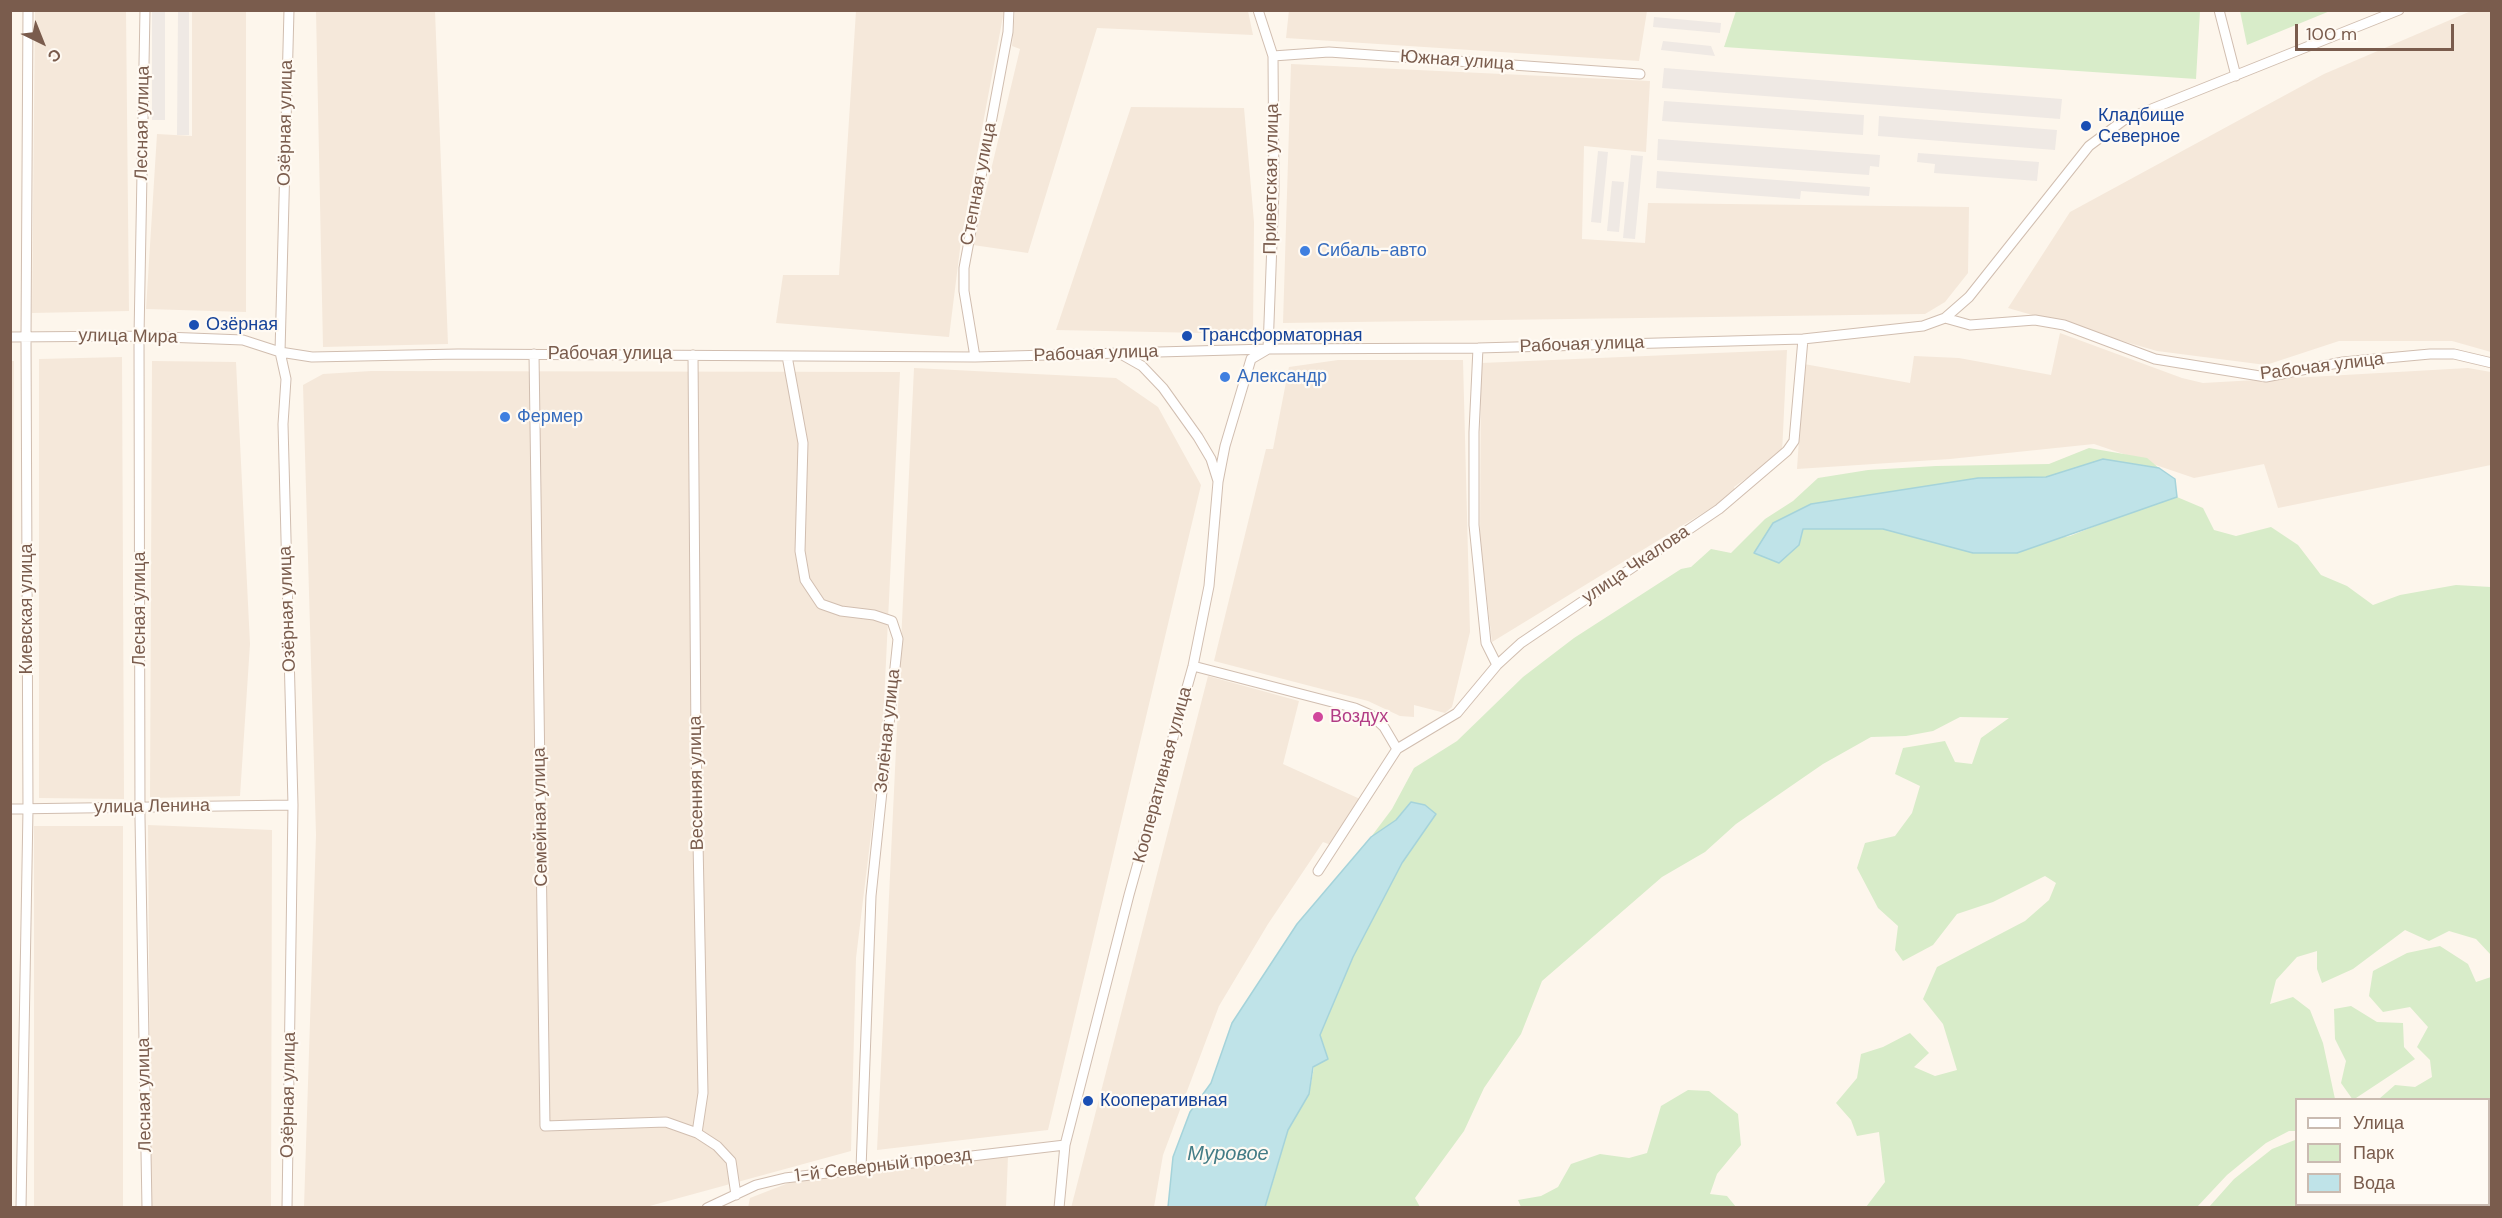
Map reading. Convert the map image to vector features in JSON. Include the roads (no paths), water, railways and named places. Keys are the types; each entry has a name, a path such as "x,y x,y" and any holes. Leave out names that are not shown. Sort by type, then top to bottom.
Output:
{"street":[{"name":"Киевская улица","path":"21,1208 28,809 26,337 28,10"},
{"name":"Лесная улица","path":"145,10 139,336 140,808 147,1208"},
{"name":"Озёрная улица","path":"287,1208 293,805 283,424 286,379 280,352 288,10"},
{"name":"Степная улица","path":"975,357 964,291 964,268 1008,32 1010,10"},
{"name":"Приветская улица","path":"1258,10 1273,56 1274,189 1268,349"},
{"path":"2220,10 2236,76"},
{"name":"Рабочая улица","path":"280,352 312,357 534,354 975,357 1268,349 1478,348 1803,339 1923,326 1945,318 1969,297 2089,146 2124,120 2399,10"},
{"name":"Южная улица","path":"1273,56 1329,52 1640,74"},
{"name":"Рабочая улица","path":"1945,318 1970,325 2035,320 2064,325 2156,359 2266,377 2343,362 2430,354 2454,354 2492,363"},
{"name":"улица Мира","path":"10,337 139,336 243,340 280,352"},
{"name":"улица Чкалова","path":"1318,871 1397,749 1457,713 1497,664 1546,625 1719,509 1782,458 1794,441 1803,339"},
{"path":"1478,348 1474,432 1474,525 1486,643 1497,664"},
{"name":"Кооперативная улица","path":"1059,1208 1065,1145 1126,906 1193,666 1209,586 1218,482 1225,446 1251,359 1268,349"},
{"path":"1119,353 1142,366 1163,388 1198,437 1210,459 1218,482"},
{"name":"Семейная улица","path":"534,354 545,1126 666,1122 697,1133"},
{"name":"Весенняя улица","path":"693,355 696,776 704,1093 697,1133"},
{"name":"Зелёная улица","path":"787,356 803,443 800,551 805,580 821,604 841,611 874,615 892,621 898,639 871,896 861,1169"},
{"path":"1193,666 1355,708 1371,715 1384,727 1397,749"},
{"name":"улица Ленина","path":"10,809 293,805"},
{"path":"697,1133 717,1146 731,1161 736,1195"},
{"name":"1-й Северный проезд","path":"713,1207 756,1185 785,1178 1065,1145"}],"water":[{"path":"2103,459 2159,468 2175,479 2177,497 2017,553 1973,553 1883,529 1803,529 1799,545 1779,563 1754,553 1773,523 1811,504 1978,478 2046,477"},
{"name":"Муровое","path":"1411,802 1425,805 1436,814 1402,863 1353,957 1320,1035 1328,1059 1313,1067 1309,1094 1288,1130 1265,1207 1168,1207 1173,1157 1190,1112 1211,1083 1232,1023 1297,924 1371,837 1396,820"}],"place":[{"name":"Кладбище Северное","path":"2086,126"},
{"name":"Сибаль-авто","path":"1305,251"},
{"name":"Озёрная","path":"194,325"},
{"name":"Трансформаторная","path":"1187,336"},
{"name":"Александр","path":"1225,377"},
{"name":"Фермер","path":"505,417"},
{"name":"Воздух","path":"1318,717"},
{"name":"Кооперативная","path":"1088,1101"}]}
